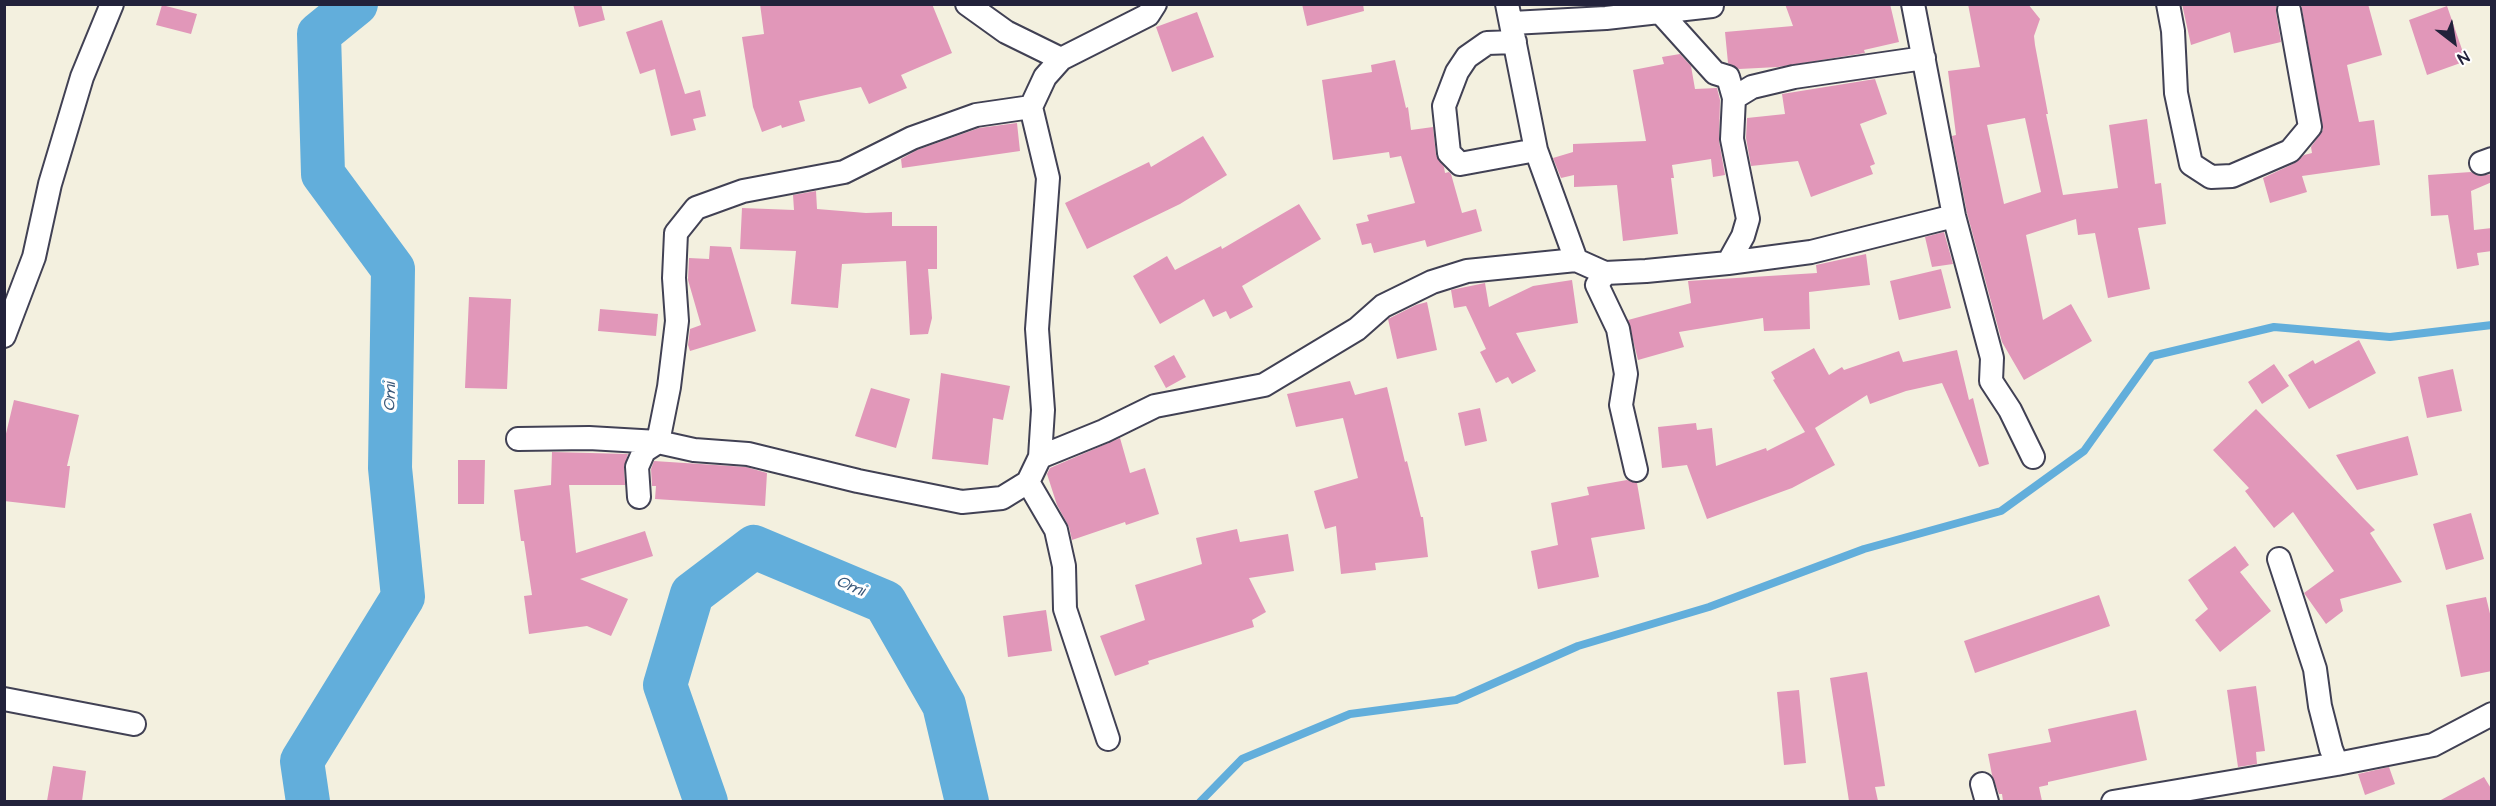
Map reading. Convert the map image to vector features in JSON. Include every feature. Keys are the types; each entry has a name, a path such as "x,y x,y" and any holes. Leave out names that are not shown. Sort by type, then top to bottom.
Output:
{"street":[{"path":"4,336 34,257 50,184 82,77 112,4"},
{"path":"967,4 1006,32 1061,60"},
{"path":"518,439 590,438 658,442 694,450 748,454 858,481 962,502 1002,498 1028,482 1040,457 1043,410 1037,329 1048,178 1032,107 1045,77 1061,60 1148,15 1155,4"},
{"path":"1913,4 1954,216 1992,358 1991,381 2010,410 2033,457"},
{"path":"2168,4 2173,32 2176,93 2192,164 2211,177 2232,176 2289,151 2310,127 2289,10"},
{"path":"1536,150 1460,164 1449,153 1444,106 1457,72 1467,57 1511,23 1606,18 1712,6"},
{"path":"1660,12 1715,73 1728,77 1734,98 1732,139 1748,219 1743,236 1728,263"},
{"path":"1511,23 1536,150 1576,260"},
{"path":"1734,98 1752,87 1794,77 1924,58"},
{"path":"639,497 637,467 644,451 658,442 669,387 677,321 674,278 676,233 696,208 743,191 844,172 912,138 976,115 1032,107"},
{"path":"1040,457 1104,431 1155,406 1264,385 1357,329 1383,306 1432,282 1467,271 1576,260 1605,273 1728,263 1810,252 1954,216"},
{"path":"1605,273 1598,285 1618,329 1626,374 1621,405 1636,470"},
{"path":"1028,482 1056,530 1064,566 1065,609 1108,739"},
{"path":"2279,559 2315,669 2320,706 2337,764"},
{"path":"4,699 134,724"},
{"path":"2113,801 2337,764 2433,745 2492,714"}],"building":[{"path":"573,4 601,4 605,20 579,27"},
{"path":"760,4 932,4 952,53 901,75 907,88 869,104 861,87 799,101 805,121 782,128 781,125 762,132 753,107 742,37 764,34"},
{"path":"1302,4 1363,4 1364,11 1307,26"},
{"path":"1785,4 1890,4 1899,42 1864,50 1865,53 1778,67 1739,69 1728,63 1725,32 1793,26"},
{"path":"1968,4 2028,4 2040,19 2034,36 2035,45 2048,114 2046,114 2063,195 2118,188 2109,125 2147,119 2155,184 2161,183 2166,224 2138,228 2150,289 2108,298 2095,233 2078,235 2076,219 2026,235 2043,320 2071,304 2092,341 2024,380 2002,342 1967,213 1952,136 1956,135 1948,71 1980,67","holes":["2025,118 2041,192 2004,204 1987,125"]},
{"path":"2182,4 2277,4 2276,12 2281,42 2234,53 2230,32 2191,45"},
{"path":"2301,4 2368,4 2382,55 2347,65 2359,122 2374,120 2380,165 2302,176 2307,192 2270,203 2263,178 2295,163 2304,155 2312,153 2311,147 2323,130"},
{"path":"162,5 197,14 191,34 156,25"},
{"path":"2447,6 2466,61 2427,75 2409,20"},
{"path":"1197,12 1214,57 1172,72 1156,27"},
{"path":"662,20 685,94 700,90 706,116 693,119 696,130 671,136 655,69 640,74 626,32"},
{"path":"1680,54 1691,66 1695,89 1717,88 1720,100 1719,141 1725,175 1713,177 1711,159 1672,165 1674,178 1671,178 1678,234 1623,241 1617,185 1574,187 1574,175 1561,178 1553,158 1573,152 1573,144 1646,141 1633,70 1664,64 1662,57"},
{"path":"1395,60 1406,108 1408,107 1411,130 1433,127 1436,155 1445,173 1451,174 1462,213 1476,209 1482,231 1427,247 1425,240 1374,253 1371,243 1362,245 1356,224 1369,221 1367,215 1415,203 1401,156 1390,158 1389,152 1333,160 1322,80 1372,72 1371,65"},
{"path":"1875,79 1887,114 1860,124 1875,164 1870,166 1873,174 1811,197 1798,161 1751,166 1746,138 1747,118 1785,114 1782,94"},
{"path":"1017,123 1020,151 902,168 901,159 917,150 979,128"},
{"path":"1203,136 1227,175 1180,204 1087,249 1065,203 1149,162 1151,167"},
{"path":"2471,172 2479,176 2492,174 2492,182 2471,191 2474,230 2492,228 2492,251 2477,253 2479,265 2457,269 2448,215 2431,216 2428,175"},
{"path":"816,191 817,209 866,213 892,212 892,226 937,226 937,269 928,269 932,318 928,334 910,335 906,261 842,264 838,308 791,304 796,251 740,249 742,208 794,210 793,195"},
{"path":"1299,204 1321,239 1242,286 1253,307 1230,319 1226,311 1213,317 1204,299 1160,324 1133,276 1167,256 1175,270 1221,246 1222,249"},
{"path":"1944,232 1953,264 1932,267 1925,237"},
{"path":"710,246 731,247 756,331 690,351 688,345 690,329 701,325 688,280 689,258 709,259"},
{"path":"1866,254 1870,285 1809,292 1810,329 1764,331 1763,318 1679,332 1684,347 1638,360 1628,320 1691,303 1688,281 1817,273 1816,265"},
{"path":"1941,269 1951,308 1899,320 1890,281"},
{"path":"1572,280 1578,323 1516,333 1536,371 1512,384 1508,377 1496,383 1480,352 1486,349 1466,306 1454,308 1451,290 1485,283 1489,307 1533,286"},
{"path":"469,297 511,299 507,389 465,388"},
{"path":"1427,302 1437,350 1397,359 1388,319"},
{"path":"600,309 658,314 656,336 598,331"},
{"path":"2359,340 2376,373 2309,409 2288,375 2313,360 2315,364"},
{"path":"1814,348 1829,375 1842,367 1844,370 1899,351 1903,362 1957,350 1969,400 1973,398 1989,464 1979,467 1942,383 1906,391 1870,404 1867,395 1815,428 1835,465 1792,488 1707,519 1687,465 1662,468 1658,427 1696,423 1697,430 1712,428 1716,466 1766,448 1767,451 1805,432 1773,380 1775,379 1771,372"},
{"path":"1174,355 1186,377 1166,388 1154,366"},
{"path":"2274,364 2289,386 2262,404 2248,382"},
{"path":"2453,369 2462,411 2427,418 2418,377"},
{"path":"941,373 1010,386 1003,420 993,418 988,465 932,459"},
{"path":"1350,381 1355,395 1387,387 1405,462 1407,461 1421,517 1423,517 1428,557 1375,563 1376,570 1341,574 1336,526 1325,529 1314,491 1358,478 1343,418 1296,427 1287,394"},
{"path":"871,388 910,399 896,448 855,436"},
{"path":"14,400 79,415 67,466 70,466 65,508 4,501 4,442"},
{"path":"1480,408 1487,441 1465,446 1458,413"},
{"path":"2256,409 2375,530 2370,533 2402,582 2340,599 2343,611 2326,624 2304,593 2334,571 2293,512 2274,528 2245,491 2249,488 2213,450"},
{"path":"2408,436 2418,475 2357,490 2336,455"},
{"path":"1120,438 1130,473 1145,468 1159,514 1126,525 1125,522 1072,540 1047,474 1050,468"},
{"path":"552,452 628,454 624,467 625,485 569,485 576,553 645,531 653,556 580,579 628,599 611,636 587,626 529,634 524,596 532,595 514,490 551,485"},
{"path":"458,460 485,460 484,504 458,504"},
{"path":"654,461 746,467 767,473 765,506 655,499 656,486 652,486 651,469"},
{"path":"1627,480 1637,483 1645,529 1591,538 1599,577 1538,589 1531,551 1558,545 1551,503 1589,495 1587,487"},
{"path":"2471,513 2484,559 2446,570 2433,524"},
{"path":"1237,529 1240,542 1288,534 1294,571 1249,578 1266,612 1252,620 1254,627 1148,661 1149,664 1115,676 1100,636 1145,620 1135,585 1202,564 1196,538"},
{"path":"2235,546 2249,565 2240,572 2271,611 2220,652 2195,620 2208,609 2188,580"},
{"path":"2099,595 2110,626 1975,673 1964,641"},
{"path":"2486,597 2492,622 2492,671 2461,677 2446,605"},
{"path":"1046,610 1052,651 1008,657 1003,616"},
{"path":"1867,672 1885,786 1875,787 1878,801 1849,801 1830,678"},
{"path":"2256,686 2265,751 2256,752 2257,764 2238,767 2227,690"},
{"path":"1799,690 1806,763 1784,765 1777,692"},
{"path":"2136,710 2147,760 2048,782 2048,785 2039,787 2042,801 2003,801 2002,794 1999,794 1992,775 1988,754 2051,742 2048,729"},
{"path":"53,766 86,771 82,801 47,801"},
{"path":"2389,767 2395,784 2365,795 2358,774"},
{"path":"2484,777 2492,790 2492,801 2439,801"}],"waterway":[{"name":"Omi","path":"308,802 302,761 403,597 390,468 393,269 323,174 319,34 356,4"},
{"path":"1200,802 1242,759 1350,714 1456,700 1578,646 1709,607 1864,549 2001,511 2084,451 2152,356 2274,327 2390,337 2492,325"},
{"name":"Omi","path":"706,802 665,685 692,594 754,547 885,602 944,705 967,802"}]}
